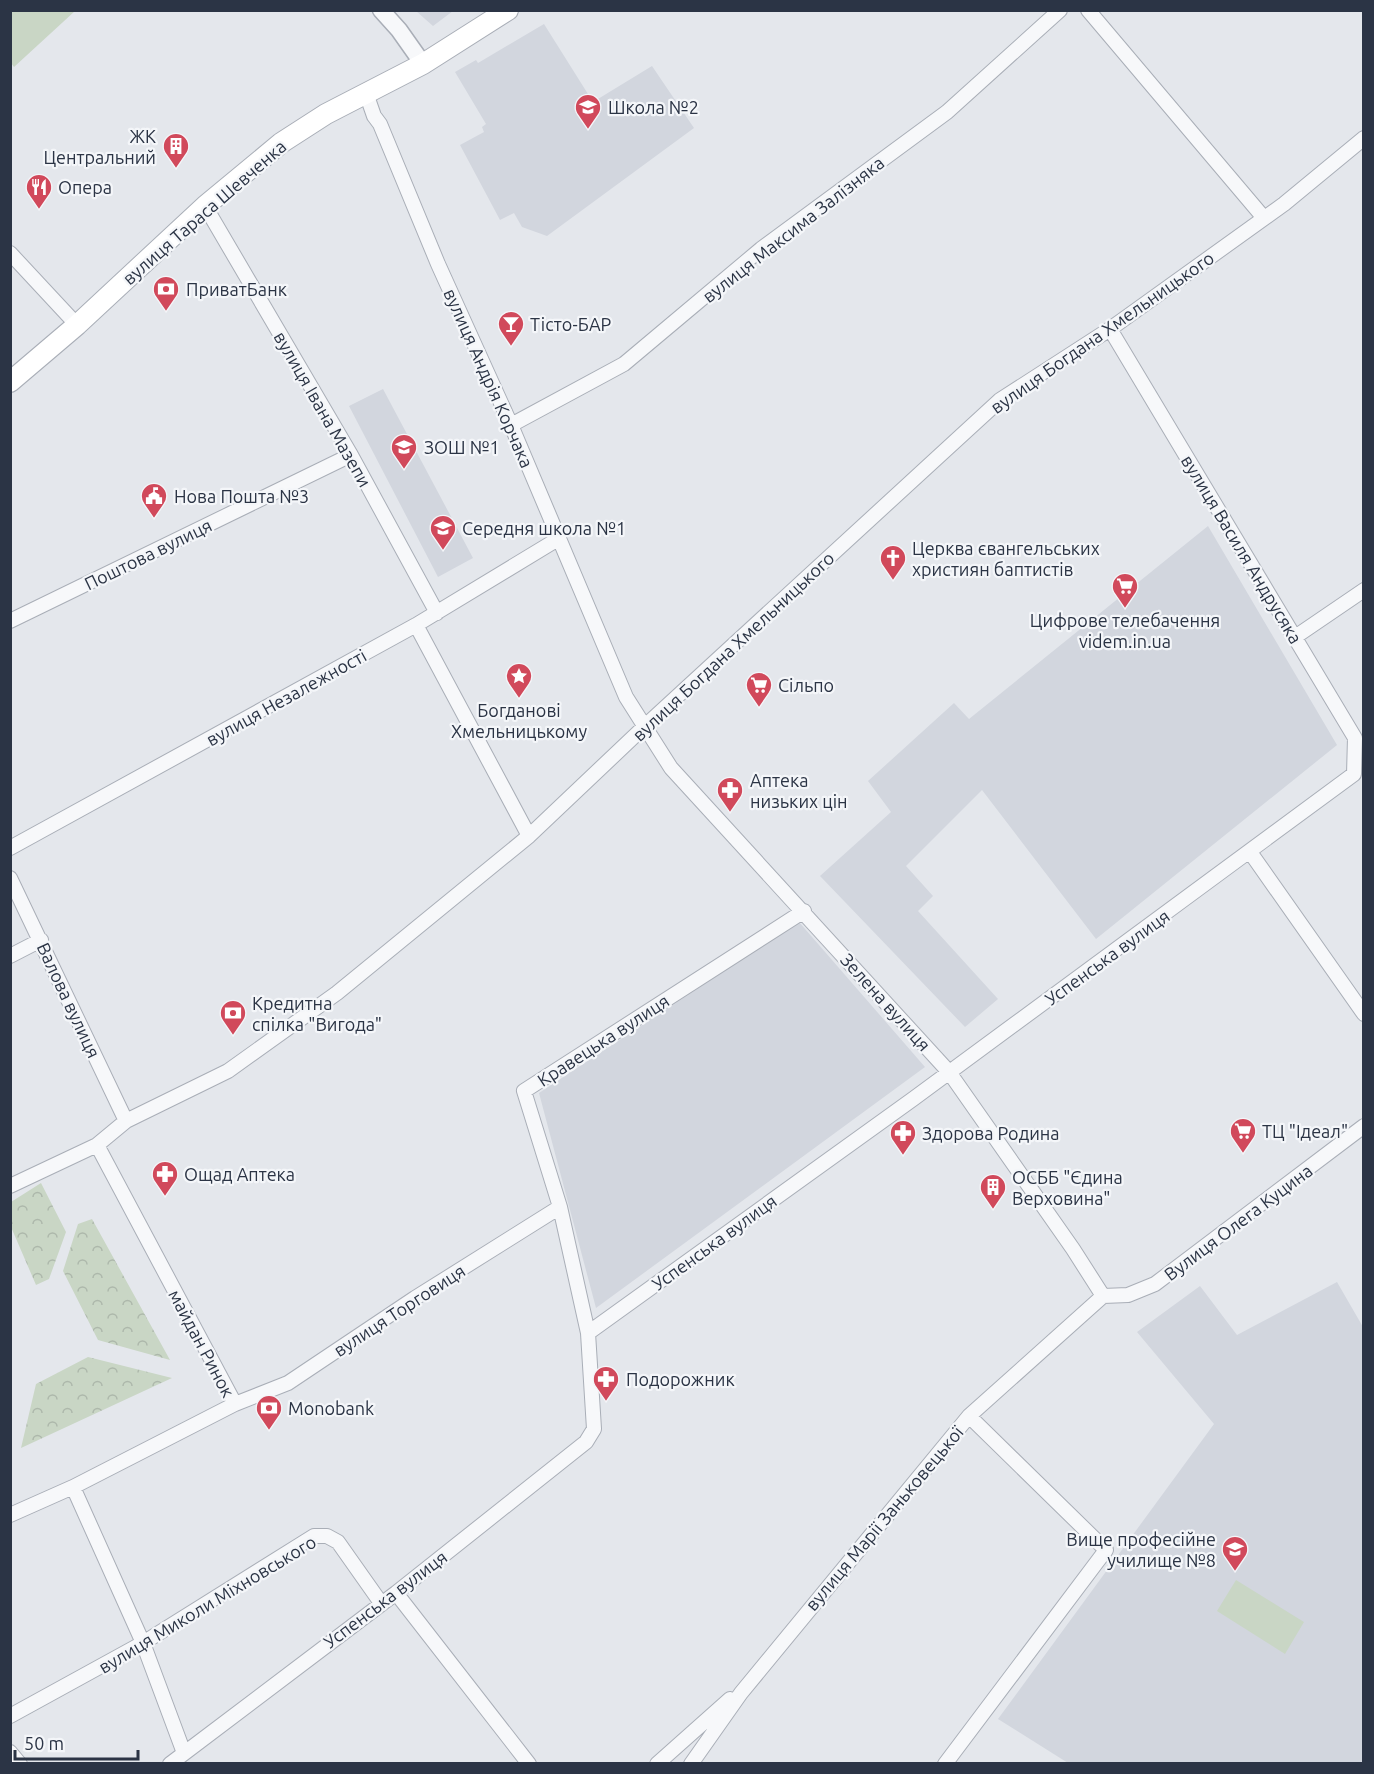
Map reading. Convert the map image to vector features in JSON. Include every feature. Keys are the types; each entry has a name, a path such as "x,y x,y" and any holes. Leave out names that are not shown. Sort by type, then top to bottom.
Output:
{"main road":[{"name":"вулиця Тараса Шевченка","path":"10,382 77,325 205,206 281,143 326,114 423,64 508,10"}],"street":[{"path":"381,10 399,30 423,64"},
{"name":"вулиця Максима Залізняка","path":"511,425 624,364 761,249 947,112 1060,10"},
{"path":"1088,10 1264,218"},
{"name":"вулиця Андрія Корчака","path":"366,93 438,264 511,425 626,697 645,726"},
{"name":"вулиця Богдана Хмельницького","path":"97,1145 126,1121 228,1071 337,993 529,836 645,726 1000,400 1110,329 1264,218 1364,138"},
{"name":"вулиця Івана Мазепи","path":"205,206 351,455 437,613"},
{"path":"10,253 77,325"},
{"name":"вулиця Василя Андрусяка","path":"1110,329 1295,637 1359,735 1354,774"},
{"name":"Поштова вулиця","path":"10,621 351,455"},
{"name":"вулиця Незалежності","path":"10,848 416,625 558,539"},
{"path":"1295,637 1364,590"},
{"path":"416,625 529,836"},
{"name":"Зелена вулиця","path":"645,726 671,768 949,1071 1103,1296"},
{"name":"Успенська вулиця","path":"170,1764 396,1593 586,1442 594,1429 588,1333 1354,774"},
{"path":"1250,852 1364,1014"},
{"name":"Валова вулиця","path":"10,878 126,1121"},
{"name":"Кравецька вулиця","path":"588,1333 560,1208 524,1091 804,911"},
{"path":"10,956 41,940"},
{"name":"Вулиця Олега Куцина","path":"1103,1296 1128,1295 1155,1284 1364,1126"},
{"path":"10,1186 97,1145"},
{"name":"майдан Ринок","path":"10,1515 73,1487 235,1404 97,1145"},
{"name":"вулиця Торговиця","path":"235,1404 288,1383 415,1298 560,1208"},
{"name":"вулиця Марії Заньковецької","path":"691,1764 752,1679 969,1416 1103,1296"},
{"path":"945,1764 1106,1550 969,1416"},
{"path":"73,1487 143,1643 184,1753"},
{"name":"вулиця Миколи Міхновського","path":"10,1716 143,1643 314,1536 327,1536 338,1542 381,1603"},
{"path":"396,1593 529,1764"},
{"path":"657,1764 752,1679"},
{"path":"10,1752 20,1764"}],"shaded area":[{"path":"416,11 453,11 433,26"},
{"name":"Школа №2","path":"544,24 593,102 652,66 694,128 547,236 522,227 514,213 500,220 460,145 484,132 482,127 486,124 455,72 476,60 478,63"},
{"name":"ЗОШ №1","path":"383,389 473,558 438,577 349,406"},
{"path":"1208,526 1337,745 1096,939 982,790 906,866 933,896 918,911 998,999 965,1027 820,876 891,812 868,781 954,703 969,719"},
{"path":"799,922 925,1067 596,1308 539,1093"},
{"name":"Вище професійне училище №8","path":"1337,1282 1363,1327 1363,1763 1068,1763 998,1719 1214,1424 1137,1332 1200,1286 1237,1335"}],"green space":[{"path":"11,10 75,11 14,67 11,63"},
{"path":"41,1183 66,1232 49,1279 36,1285 11,1227 11,1202"},
{"path":"92,1219 170,1360 98,1340 63,1271 78,1224"},
{"path":"88,1357 172,1378 21,1448 36,1384"},
{"path":"1236,1580 1304,1622 1285,1654 1217,1611"}],"place":[{"name":"Школа №2","path":"588,130"},
{"name":"ЖК Центральний","path":"176,169"},
{"name":"Опера","path":"39,210"},
{"name":"ПриватБанк","path":"166,312"},
{"name":"Тісто-БАР","path":"511,347"},
{"name":"ЗОШ №1","path":"404,470"},
{"name":"Нова Пошта №3","path":"154,519"},
{"name":"Середня школа №1","path":"443,551"},
{"name":"Церква євангельських християн баптистів","path":"893,581"},
{"name":"Цифрове телебачення videm.in.ua","path":"1125,609"},
{"name":"Богданові Хмельницькому","path":"519,699"},
{"name":"Сільпо","path":"759,708"},
{"name":"Аптека низьких цін","path":"730,813"},
{"name":"Кредитна спілка \"Вигода\"","path":"233,1036"},
{"name":"ТЦ \"Ідеал\"","path":"1243,1154"},
{"name":"Здорова Родина","path":"903,1156"},
{"name":"Ощад Аптека","path":"165,1197"},
{"name":"ОСББ \"Єдина Верховина\"","path":"993,1210"},
{"name":"Подорожник","path":"606,1402"},
{"name":"Monobank","path":"269,1431"},
{"name":"Вище професійне училище №8","path":"1235,1572"}]}
